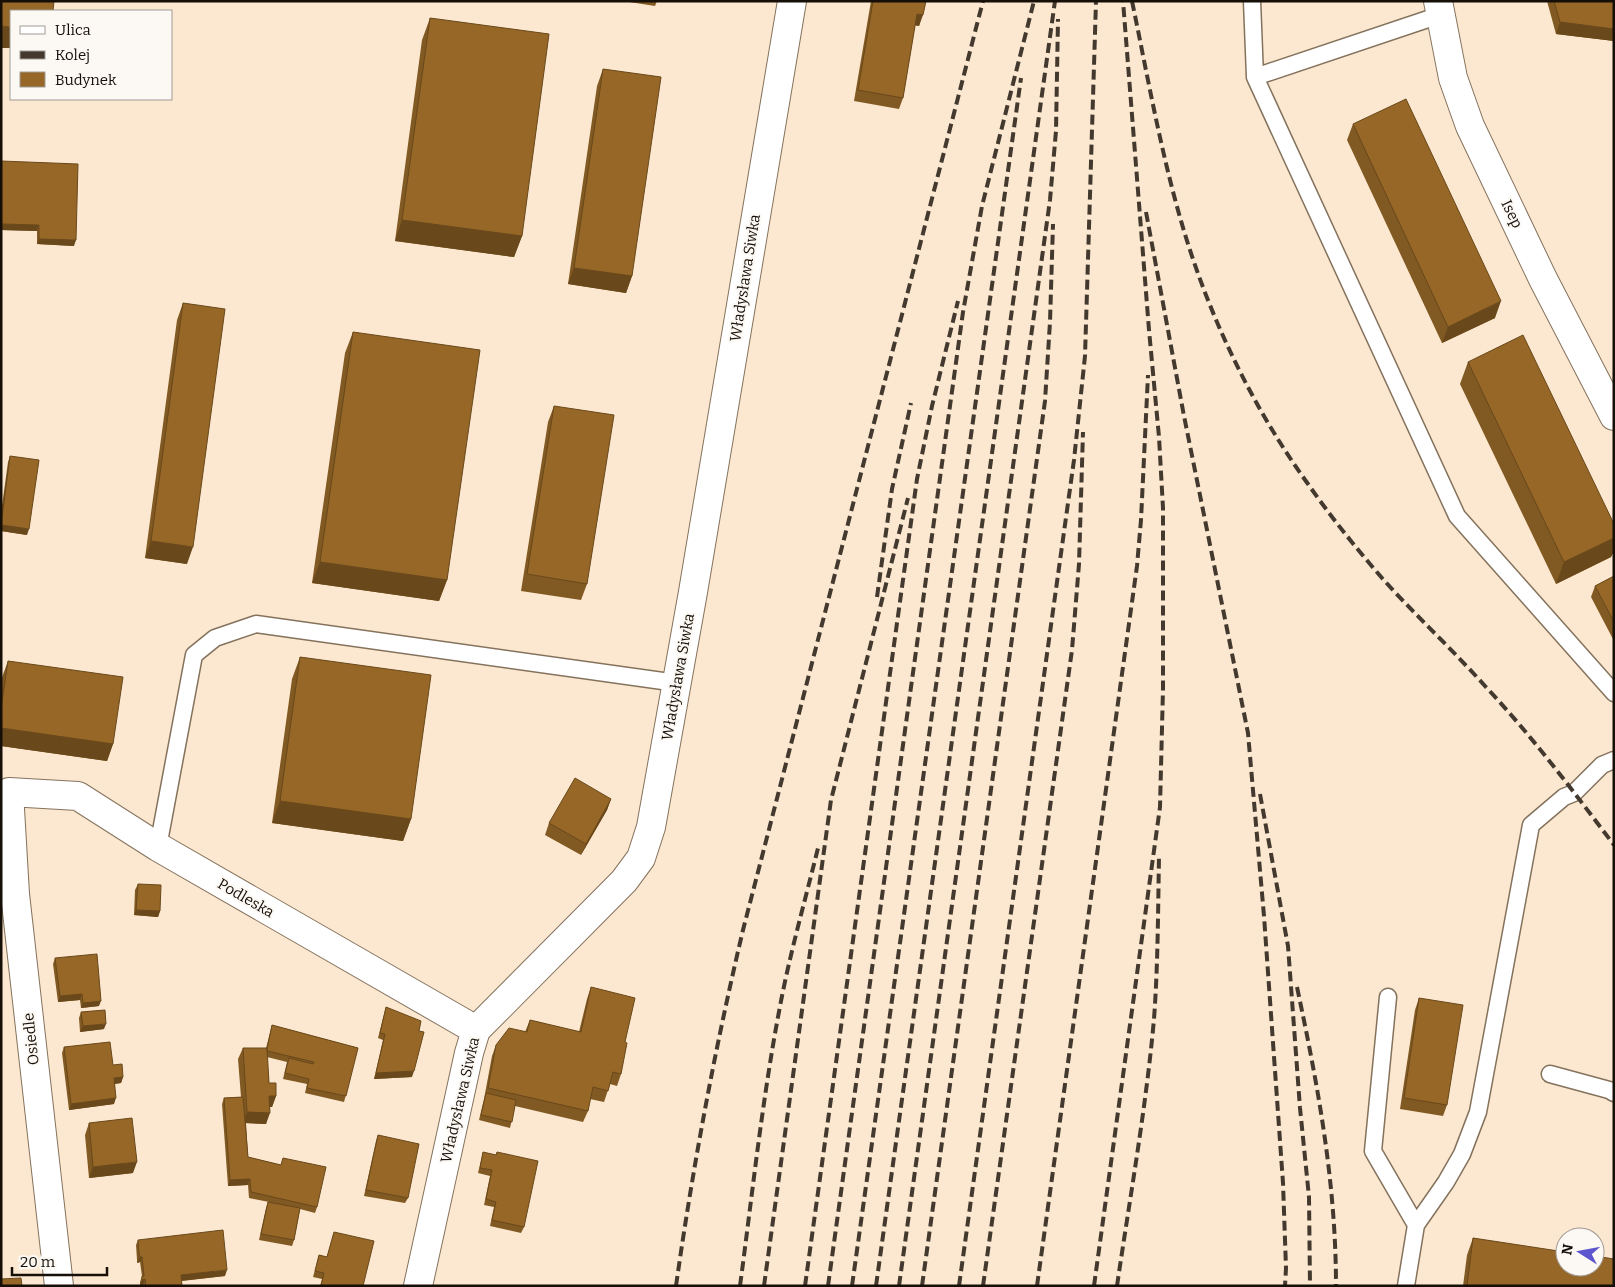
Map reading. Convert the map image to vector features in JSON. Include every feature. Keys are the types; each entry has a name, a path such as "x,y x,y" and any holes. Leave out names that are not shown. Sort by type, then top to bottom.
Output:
{"street":[{"name":"Władysława Siwka","path":"418,1286 468,1053 476,1030 624,881 641,858 651,827 677,684 792,1"},
{"name":"Isep","path":"1439,8 1454,78 1470,126 1543,279 1614,416"},
{"name":"Podleska","path":"9,792 78,796 158,847 476,1030"},
{"name":"Osiedle","path":"9,792 15,894 59,1286"}],"lane":[{"path":"1252,1 1255,77 1457,516 1614,693"},
{"path":"1255,77 1439,8"},
{"path":"158,847 194,655 215,638 256,624 677,684"},
{"path":"1406,1286 1416,1225 1446,1182 1462,1154 1478,1112 1531,825 1564,797 1574,793 1602,765 1614,760"},
{"path":"1388,997 1373,1151 1416,1225"},
{"path":"1550,1074 1609,1090 1614,1094"}],"building":[{"path":"1,1 54,1 53,10 10,10 10,27 1,26"},
{"path":"873,1 926,1 923,15 917,14 903,98 858,90"},
{"path":"1554,1 1614,1 1614,29 1560,22"},
{"path":"430,18 549,34 522,236 402,220"},
{"path":"603,69 661,77 632,276 574,268"},
{"path":"1406,99 1501,301 1448,327 1353,124"},
{"path":"1,161 78,164 76,240 39,239 39,225 1,224"},
{"path":"183,303 225,309 193,547 151,541"},
{"path":"353,332 480,350 447,580 320,562"},
{"path":"1523,335 1614,524 1614,538 1564,562 1468,362"},
{"path":"554,406 614,415 587,584 527,574"},
{"path":"10,456 39,460 29,529 1,525"},
{"path":"1614,576 1614,622 1595,586"},
{"path":"300,657 431,675 411,819 280,801"},
{"path":"8,661 123,677 113,744 1,728 1,708"},
{"path":"575,778 611,799 586,844 549,823"},
{"path":"138,884 161,885 160,911 136,910"},
{"path":"97,954 101,1001 83,1003 82,994 60,996 55,958"},
{"path":"591,987 635,998 625,1042 627,1043 621,1074 613,1072 608,1091 593,1087 588,1111 488,1088 496,1045 509,1028 527,1032 530,1020 581,1032"},
{"path":"1419,998 1463,1005 1447,1105 1404,1098"},
{"path":"386,1007 421,1021 419,1031 424,1032 414,1071 376,1073 385,1034 380,1033"},
{"path":"105,1010 106,1024 83,1026 81,1012"},
{"path":"272,1025 358,1048 346,1096 307,1088 309,1079 285,1073 289,1058 313,1064 314,1062 267,1051"},
{"path":"110,1042 113,1065 122,1064 123,1077 114,1078 116,1098 71,1104 64,1047"},
{"path":"243,1048 267,1048 269,1083 276,1083 276,1096 269,1096 270,1113 247,1112"},
{"path":"486,1093 516,1100 512,1122 481,1115"},
{"path":"243,1097 248,1157 281,1165 283,1158 326,1167 317,1207 251,1192 250,1179 230,1180 224,1098"},
{"path":"132,1118 137,1162 93,1167 89,1123"},
{"path":"378,1135 419,1144 408,1198 366,1190"},
{"path":"483,1152 496,1155 497,1152 538,1161 524,1227 492,1220 496,1202 486,1199 492,1170 480,1168"},
{"path":"268,1202 300,1208 294,1240 261,1234"},
{"path":"223,1230 227,1270 181,1275 182,1286 146,1286 145,1279 142,1280 142,1276 144,1276 138,1240"},
{"path":"334,1232 374,1241 363,1286 321,1286 324,1273 315,1271 319,1255 327,1257"},
{"path":"1473,1238 1555,1250 1555,1277 1605,1277 1605,1258 1614,1259 1614,1286 1467,1286"},
{"path":"21,1278 22,1286 1,1286 1,1279"}],"railway":[{"path":"676,1286 705,1107 743,930 983,1"},
{"path":"828,1286 963,312 982,206 1034,1"},
{"path":"876,1286 1055,1"},
{"path":"959,1286 1074,460 1085,356 1096,1"},
{"path":"1094,1286 1160,807 1163,689 1163,508 1159,437 1123,1"},
{"path":"1132,1 1164,154 1188,244 1224,338 1254,399 1289,457 1353,544 1382,578 1519,724 1614,845"},
{"path":"899,1286 1050,200 1056,131 1058,19"},
{"path":"852,1286 1021,78"},
{"path":"1146,212 1184,416 1248,733 1264,916 1283,1183 1285,1286"},
{"path":"922,1286 1045,401 1053,224"},
{"path":"805,1286 917,479 932,406 958,301"},
{"path":"1037,1286 1137,566 1148,375"},
{"path":"877,597 892,489 911,403"},
{"path":"983,1286 1072,650 1079,564 1083,432"},
{"path":"764,1286 831,800 908,498"},
{"path":"1260,794 1288,946 1300,1108 1309,1197 1310,1286"},
{"path":"740,1286 775,1032 790,959 818,848"},
{"path":"1117,1286 1151,1052 1157,958 1159,856"},
{"path":"1297,987 1319,1098 1329,1172 1333,1210 1336,1286"}]}
